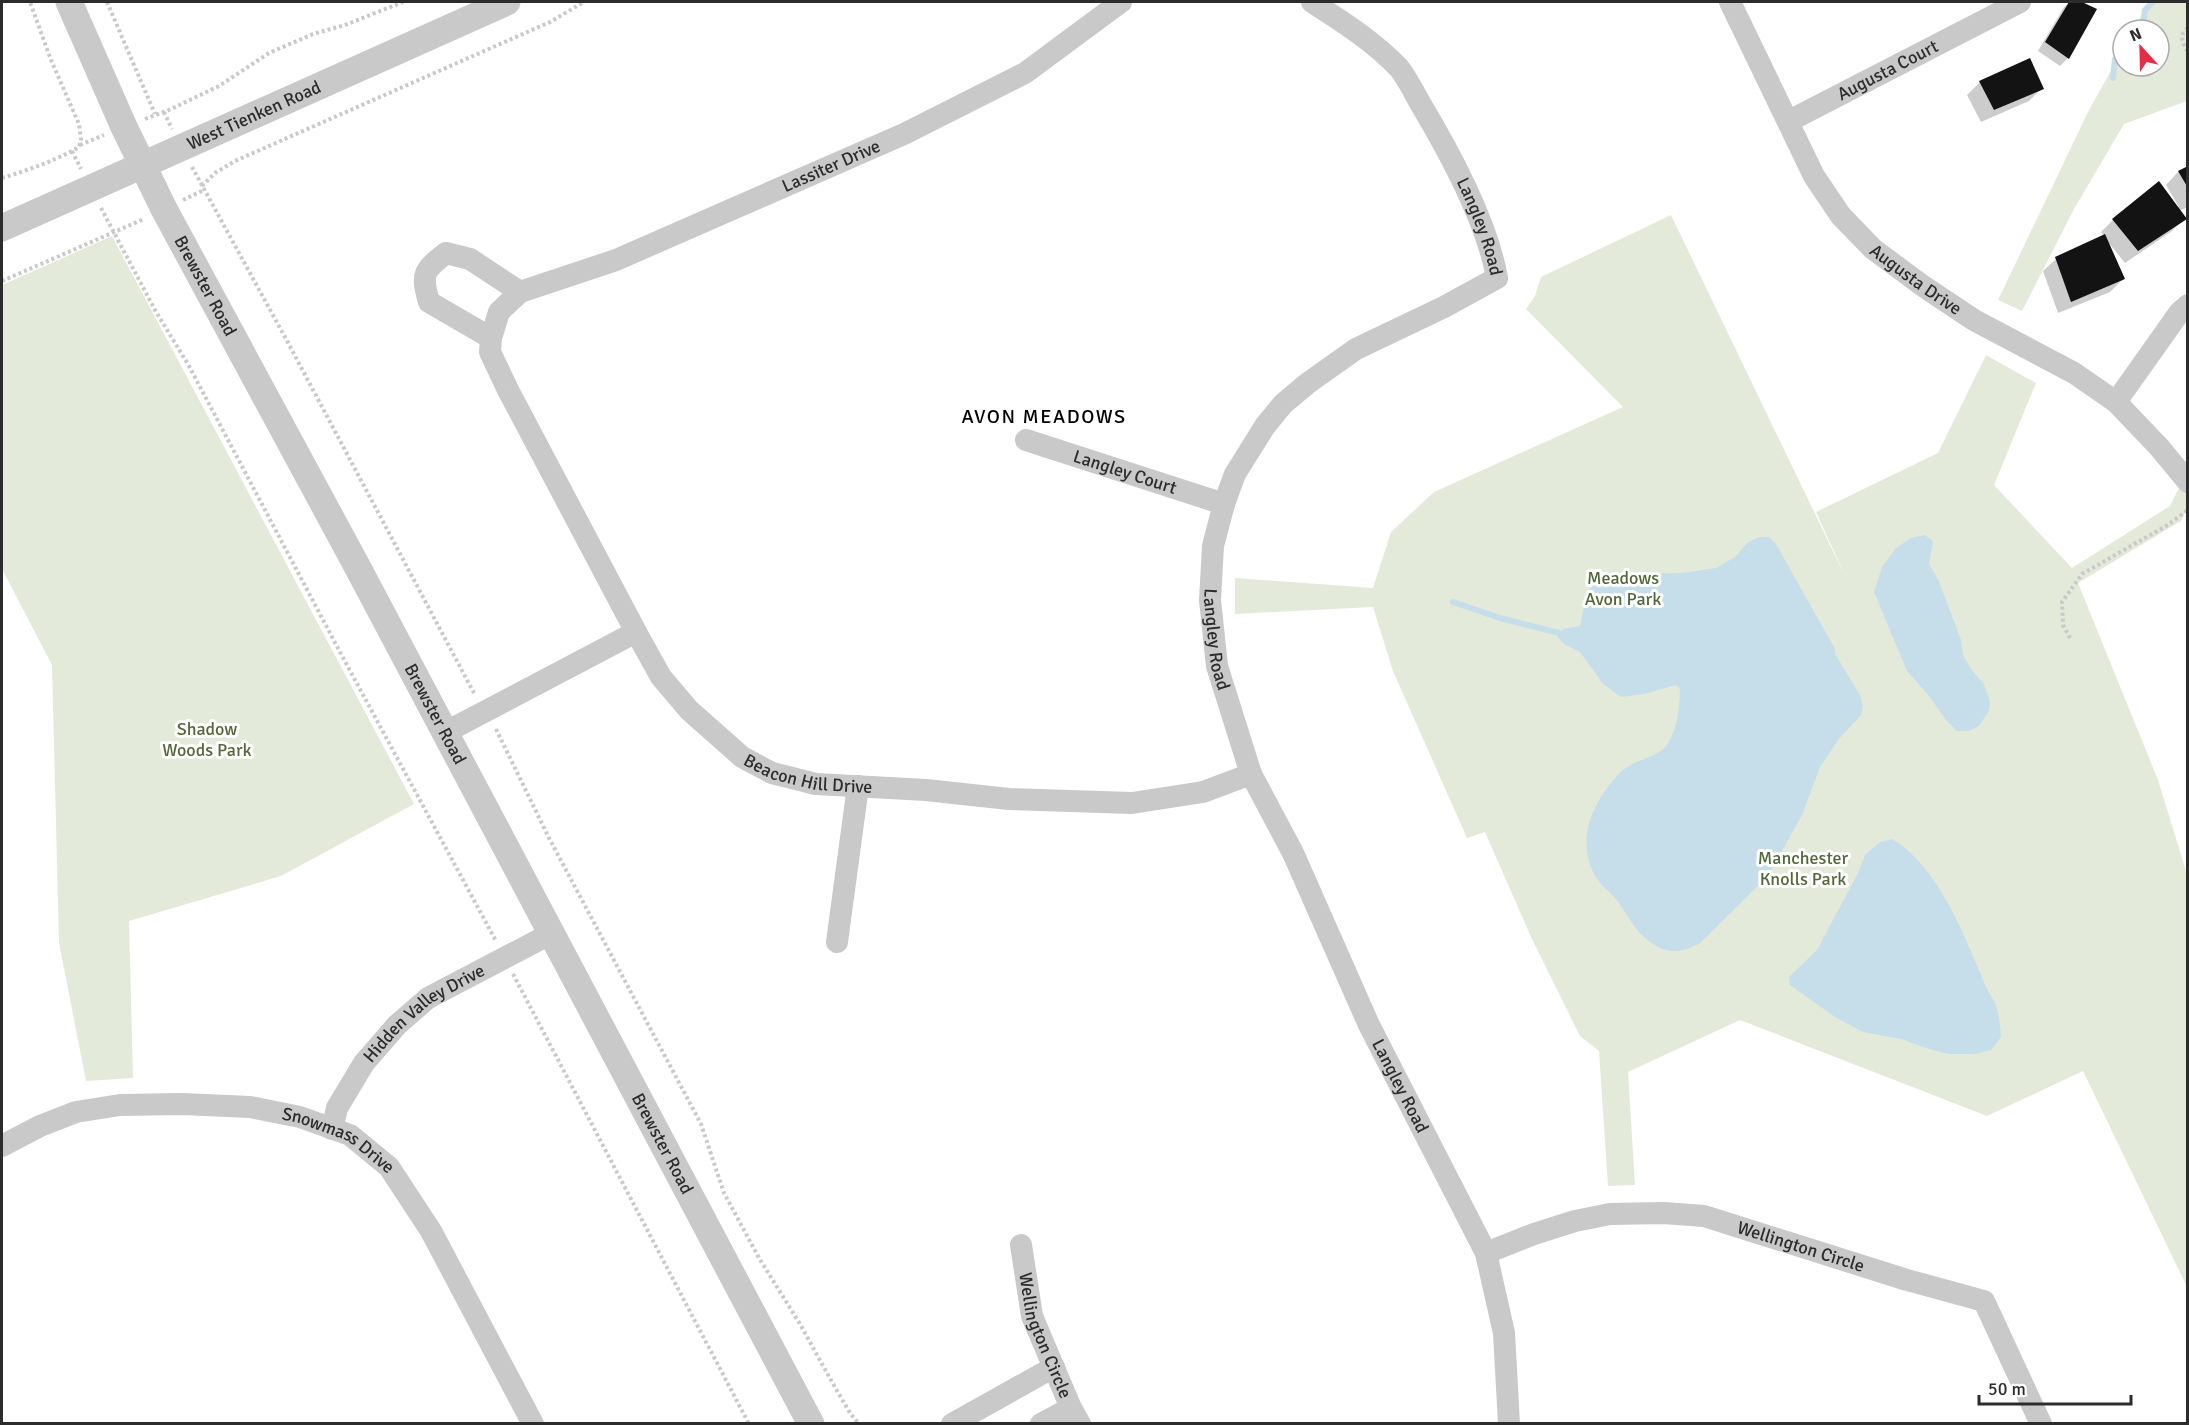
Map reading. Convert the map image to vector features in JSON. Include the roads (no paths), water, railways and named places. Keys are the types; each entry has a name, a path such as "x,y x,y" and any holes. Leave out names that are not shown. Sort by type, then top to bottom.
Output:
{"street":[{"name":"Brewster Road","path":"69,2 123,127 164,209 446,732 811,1424"},
{"name":"West Tienken Road","path":"2,228 507,2"},
{"name":"Lassiter Drive","path":"491,338 499,312 520,292 616,260 904,134 1026,73 1120,2"},
{"name":"Langley Road","path":"1312,2 1373,43 1401,70 1431,121 1462,183 1493,254 1497,278 1444,307 1356,349 1308,383 1283,404 1264,426 1235,474 1213,546 1210,600 1217,666 1251,774 1293,854 1369,1025 1486,1252 1504,1333 1509,1424"},
{"name":"Augusta Drive","path":"1730,2 1814,176 1841,216 1873,249 1923,286 1974,320 2074,373 2116,402 2159,447 2187,482"},
{"name":"Augusta Court","path":"1789,121 1982,11 2020,2"},
{"path":"446,732 636,632 508,390 490,352 491,338 429,302 423,283 428,267 446,253 470,259 520,292"},
{"path":"2116,402 2187,305"},
{"name":"Langley Court","path":"1026,441 1224,504"},
{"name":"Beacon Hill Drive","path":"636,632 661,677 689,710 742,756 772,773 816,784 1009,799 1132,803 1203,792 1251,774"},
{"path":"837,942 858,786"},
{"name":"Hidden Valley Drive","path":"332,1129 337,1108 364,1063 397,1025 429,998 552,933"},
{"name":"Snowmass Drive","path":"2,1146 40,1126 75,1112 120,1105 182,1104 250,1107 300,1117 350,1135 389,1167 431,1231 533,1424"},
{"name":"Wellington Circle","path":"1486,1252 1575,1221 1610,1214 1664,1213 1704,1216 1907,1280 1984,1301 2041,1424"},
{"name":"Wellington Circle","path":"1021,1245 1032,1316 1076,1416"},
{"path":"957,1422 1054,1367"},
{"path":"1041,1424 1076,1416"}],"water":[{"path":"1925,535 1933,541 1929,564 1938,579 1961,640 1963,655 1984,684 1990,702 1989,711 1979,726 1969,731 1957,731 1907,671 1874,592 1882,567 1896,548 1911,538"},
{"path":"1759,537 1769,537 1776,544 1835,649 1835,654 1860,695 1863,706 1861,715 1838,740 1820,767 1802,815 1768,876 1700,943 1685,950 1665,950 1640,934 1615,898 1598,881 1589,860 1587,832 1596,805 1612,781 1627,767 1662,750 1670,740 1677,719 1680,689 1676,685 1644,694 1621,697 1603,684 1580,652 1564,644 1557,636 1563,629 1580,626 1587,592 1605,577 1617,574 1683,573 1716,568 1735,557 1747,543"},
{"path":"1892,839 1923,866 1936,883 1958,922 1997,1009 2001,1037 1991,1050 1975,1054 1949,1054 1901,1039 1863,1032 1835,1017 1790,985 1789,977 1817,950 1858,873 1865,855 1880,842"}],"waterway":[{"path":"2144,18 2145,10 2153,2"},
{"path":"1453,602 1500,618 1559,633"}],"district":[{"name":"AVON MEADOWS","path":"1044,416"}],"park label":[{"name":"Meadows Avon Park","path":"1623,588"},
{"name":"Shadow Woods Park","path":"207,739"},
{"name":"Manchester Knolls Park","path":"1803,868"}]}
